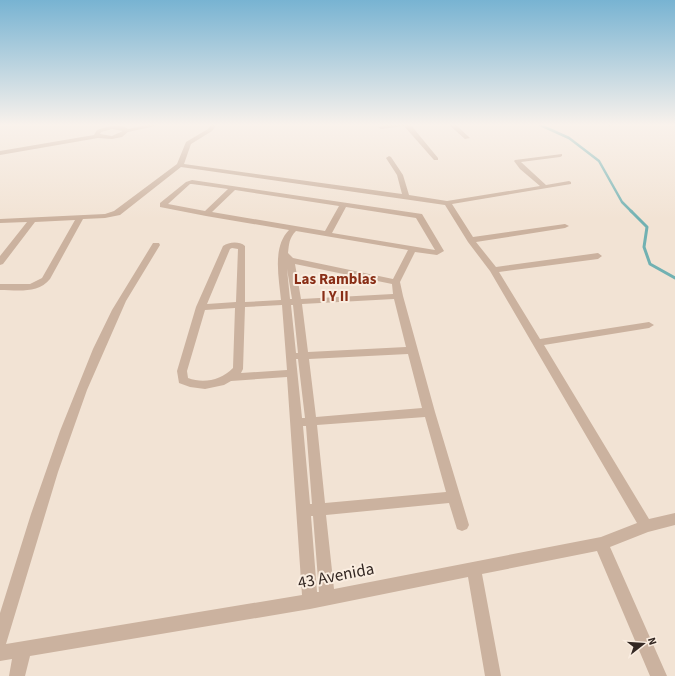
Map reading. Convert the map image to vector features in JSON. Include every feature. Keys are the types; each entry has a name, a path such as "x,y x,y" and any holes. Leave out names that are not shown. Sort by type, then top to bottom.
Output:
{"street":[{"path":"0,222 108,215 117,213 180,165 183,156"},
{"path":"433,156 436,159"},
{"path":"544,186 523,169 517,161 556,156"},
{"path":"389,158 400,175 406,197"},
{"path":"180,165 447,203 569,183"},
{"path":"190,182 233,188 418,216 440,251 437,253 206,214 163,205 190,182"},
{"path":"206,214 233,188"},
{"path":"447,203 471,240 494,270 646,526"},
{"path":"327,234 344,204"},
{"path":"0,287 42,284 80,217"},
{"path":"0,262 32,220"},
{"path":"471,240 565,226"},
{"path":"295,228 287,236 283,243 287,257 292,302 304,355 327,597"},
{"path":"0,639 41,507 80,395 117,309 156,245"},
{"path":"231,377 238,370 242,249 241,246 230,245 226,248 201,306 182,371 184,380 192,384 203,385 217,383 231,377 292,373"},
{"path":"413,248 396,282 398,296 429,412 462,525"},
{"path":"494,270 598,256"},
{"path":"287,257 396,282"},
{"path":"201,306 398,296"},
{"path":"292,302 292,373 310,601"},
{"path":"538,343 649,325"},
{"path":"291,356 412,350"},
{"path":"297,423 429,412"},
{"path":"302,511 454,497"},
{"name":"43 Avenida","path":"0,653 310,601 601,544 626,536 646,526 675,519"},
{"path":"601,544 659,676"},
{"path":"474,568 493,676"},
{"path":"17,676 23,649"}],"waterway":[{"path":"592,156 599,161 622,202 647,227 644,247 650,264 675,278"}],"district":[{"name":"Las Ramblas I Y II","path":"335,288"}]}
